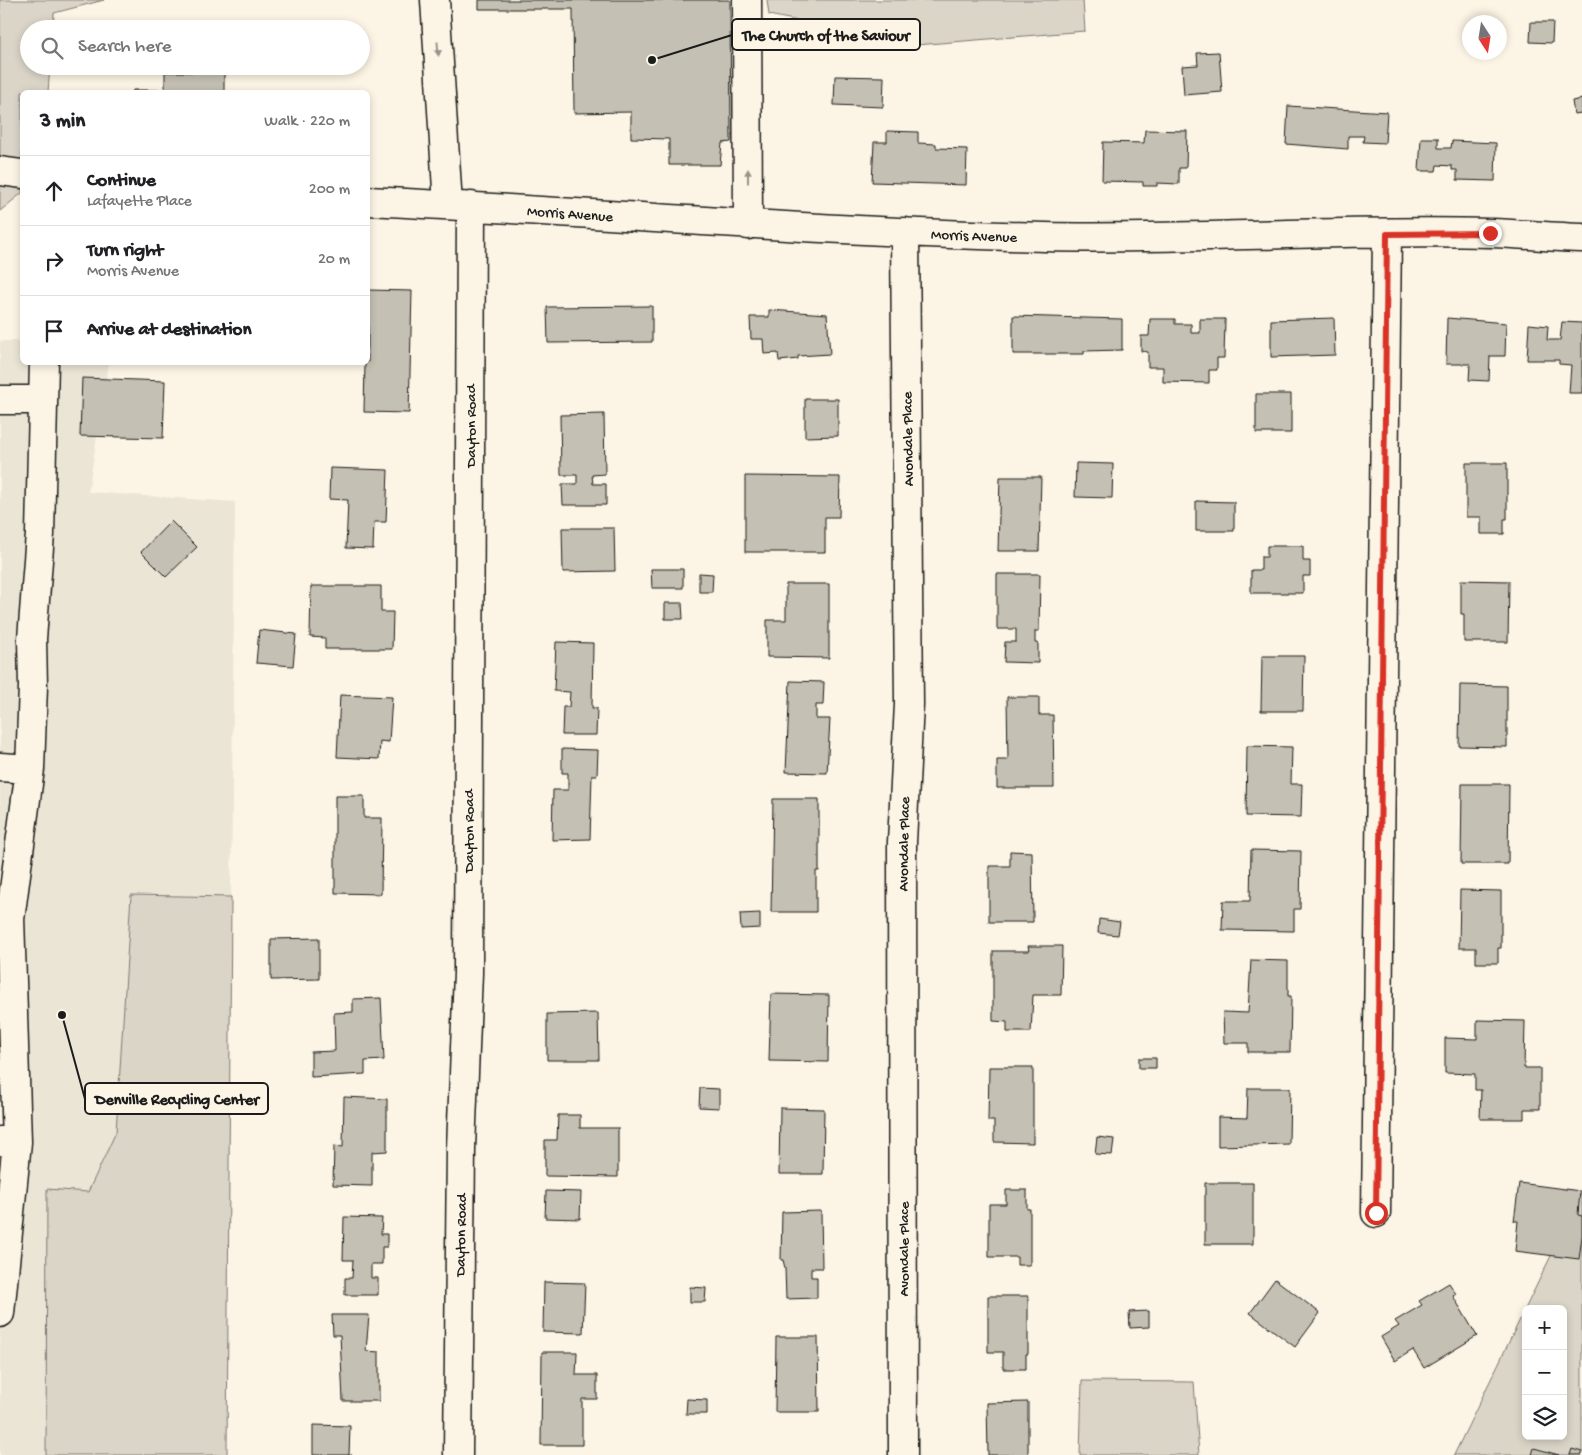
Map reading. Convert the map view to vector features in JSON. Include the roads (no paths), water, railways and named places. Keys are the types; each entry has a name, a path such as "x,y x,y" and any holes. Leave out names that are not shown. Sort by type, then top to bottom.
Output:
{"street":[{"name":"Dayton Road","path":"435,0 460,205 468,963 460,1148 458,1455"},
{"path":"747,0 748,225"},
{"path":"0,171 20,174"},
{"name":"Morris Avenue","path":"370,201 460,205 748,225 905,232 1135,239 1490,233 1582,238"},
{"name":"Avondale Place","path":"903,1455 902,842 909,704 905,232"},
{"path":"1376,1213 1387,234"},
{"path":"0,1313 8,1141 5,924 30,769 33,686 32,639 40,534 44,365"},
{"path":"0,400 43,400"},
{"path":"0,766 30,769"}],"place":[{"name":"The Church of the Saviour","path":"652,60"},
{"name":"Denville Recycling Center","path":"62,1015"}]}
